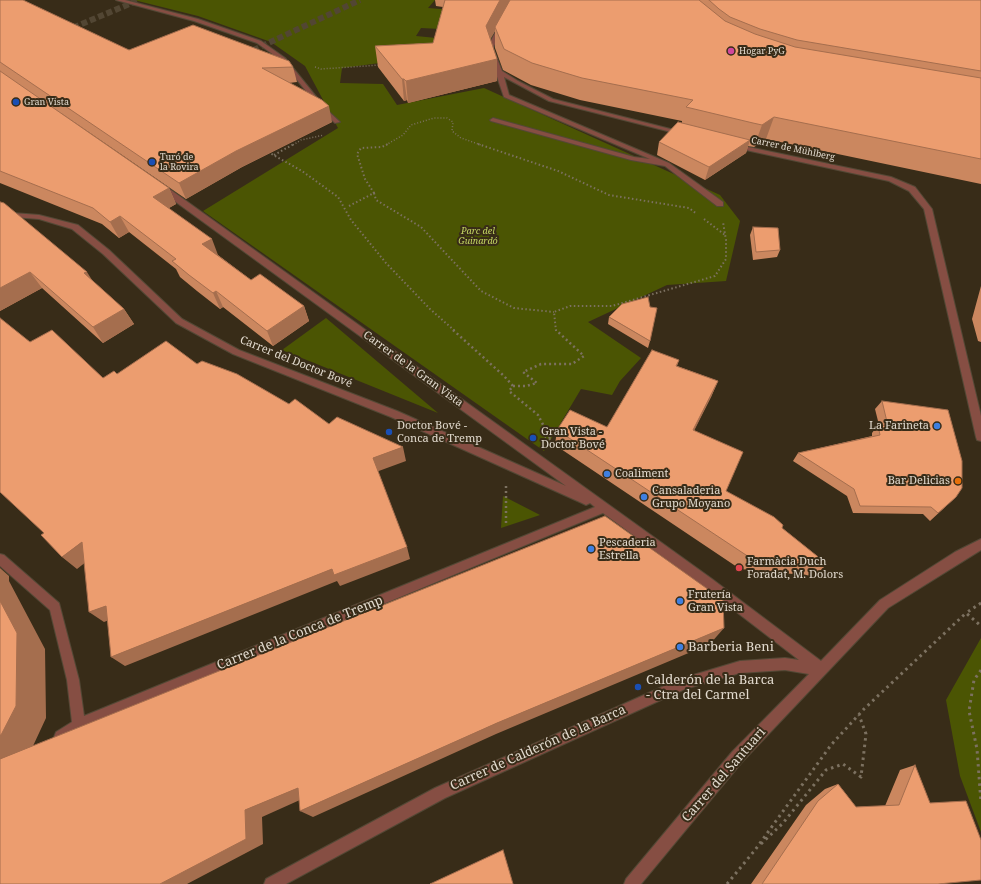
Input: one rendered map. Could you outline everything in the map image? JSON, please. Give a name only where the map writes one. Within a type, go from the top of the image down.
[{"type":"street","points":[[119,0],[196,20],[258,42],[283,59],[324,110],[337,122]]},
{"type":"street","points":[[503,22],[490,48],[506,96],[667,164],[720,204]]},
{"type":"street","points":[[499,72],[551,100],[690,135]]},
{"type":"street","points":[[493,120],[634,159],[667,164]]},
{"type":"street","name":"Carrer de Mühlberg","points":[[729,145],[891,179],[912,189],[928,209],[981,437]]},
{"type":"street","name":"Carrer de la Gran Vista","points":[[157,184],[708,583],[821,669]]},
{"type":"street","name":"Carrer del Doctor Bové","points":[[0,214],[39,217],[74,227],[106,252],[179,321],[236,352],[394,414],[604,508]]},
{"type":"street","name":"Carrer de la Conca de Tremp","points":[[53,742],[79,725],[116,708],[604,508]]},
{"type":"street","name":"Carrer del Santuari","points":[[631,884],[737,757],[884,604],[959,556],[981,544]]},
{"type":"street","points":[[0,559],[55,606],[73,680],[79,725]]},
{"type":"street","name":"Carrer de Calderón de la Barca","points":[[271,884],[440,793],[684,683],[740,667],[785,664],[821,669]]},
{"type":"path","points":[[283,59],[321,69],[381,65]]},
{"type":"path","points":[[720,204],[725,235],[726,259],[715,276],[612,306],[570,306],[554,312],[514,308],[481,291],[421,226],[376,200],[374,193],[365,179],[358,154],[361,148],[382,147],[403,135],[411,124],[434,118],[447,118],[453,122],[452,130],[461,138],[558,171],[609,195],[689,208],[725,235]]},
{"type":"path","points":[[273,155],[301,140],[319,137],[326,133]]},
{"type":"path","points":[[263,149],[302,172],[338,197],[351,220],[386,263],[430,309],[513,386],[526,386],[537,383],[523,372],[541,364],[572,364],[584,356],[556,331],[554,312]]},
{"type":"path","points":[[349,206],[374,193]]},
{"type":"path","points":[[513,386],[509,391],[538,415],[542,426]]},
{"type":"path","points":[[504,492],[507,531]]},
{"type":"path","points":[[727,884],[755,850],[831,745],[859,715],[966,613],[981,603]]},
{"type":"path","points":[[966,613],[981,626]]},
{"type":"path","points":[[981,670],[974,680],[969,711],[977,749],[981,803]]},
{"type":"path","points":[[755,850],[783,823],[826,770],[843,764],[861,777],[866,734],[859,715]]},
{"type":"green space","name":"Parc del Guinardó","points":[[134,0],[435,0],[428,8],[490,13],[482,31],[421,28],[416,36],[477,42],[471,51],[342,68],[340,83],[383,84],[397,105],[484,88],[720,195],[740,221],[726,281],[667,285],[588,322],[641,358],[620,381],[612,395],[581,389],[544,451],[203,211],[338,128],[305,66],[271,42],[198,16]]},
{"type":"green space","points":[[326,318],[438,413],[282,350]]},
{"type":"green space","points":[[503,496],[540,515],[501,528]]},
{"type":"green space","points":[[981,638],[981,832],[960,776],[946,700]]},
{"type":"building","points":[[0,0],[23,0],[129,50],[193,25],[289,61],[293,67],[262,68],[322,100],[329,106],[236,151],[179,183],[0,62]]},
{"type":"building","points":[[445,0],[500,0],[486,26],[497,59],[406,81],[402,79],[375,46],[433,43]]},
{"type":"building","points":[[510,0],[699,0],[725,21],[755,34],[795,47],[981,78],[981,159],[774,117],[762,125],[686,107],[693,100],[582,78],[532,63],[504,49],[495,27]]},
{"type":"building","points":[[709,0],[981,0],[981,71],[797,40],[760,29],[730,17]]},
{"type":"building","points":[[0,71],[169,188],[153,197],[212,239],[202,244],[251,280],[260,274],[304,306],[267,331],[216,291],[213,293],[189,275],[172,261],[176,259],[120,216],[110,222],[93,208],[0,171]]},
{"type":"building","points":[[678,122],[750,140],[709,167],[659,142]]},
{"type":"building","points":[[0,202],[4,203],[87,272],[84,273],[124,309],[93,327],[30,272],[0,288]]},
{"type":"building","points":[[753,227],[778,228],[780,250],[756,252]]},
{"type":"building","points":[[648,297],[650,307],[657,308],[650,341],[609,317],[622,304]]},
{"type":"building","points":[[0,318],[30,342],[52,330],[103,378],[114,371],[117,374],[166,341],[197,364],[202,361],[237,374],[289,404],[295,399],[329,424],[337,417],[403,447],[373,458],[407,547],[334,575],[332,569],[111,657],[106,606],[89,612],[82,542],[62,557],[41,535],[44,533],[0,492]]},
{"type":"building","points":[[652,350],[679,360],[676,366],[718,381],[693,430],[743,452],[726,491],[774,517],[783,525],[782,528],[827,564],[749,557],[557,430],[570,410],[607,427]]},
{"type":"building","points":[[882,401],[948,410],[962,461],[962,488],[956,497],[938,513],[931,507],[860,506],[854,489],[798,453],[880,435],[878,425],[888,426]]},
{"type":"building","points":[[605,516],[723,600],[724,628],[497,723],[300,811],[298,788],[245,810],[246,839],[160,884],[0,884],[0,759]]},
{"type":"building","points":[[0,601],[17,633],[16,706],[1,735],[0,735]]},
{"type":"building","points":[[915,765],[930,803],[966,801],[981,840],[981,880],[938,884],[762,884],[818,801],[838,784],[856,807],[899,805]]},
{"type":"building","points":[[503,850],[513,884],[430,884]]},
{"type":"tunnel","points":[[65,31],[139,0]]},
{"type":"tunnel","points":[[245,54],[360,0]]},
{"type":"place","name":"Hogar PyG","points":[[731,51]]},
{"type":"place","name":"Gran Vista","points":[[16,102]]},
{"type":"place","name":"Turó de la Rovira","points":[[152,162]]},
{"type":"place","name":"La Farineta","points":[[937,426]]},
{"type":"place","name":"Doctor Bové - Conca de Tremp","points":[[389,432]]},
{"type":"place","name":"Gran Vista - Doctor Bové","points":[[533,438]]},
{"type":"place","name":"Coaliment","points":[[607,474]]},
{"type":"place","name":"Bar Delicias","points":[[958,481]]},
{"type":"place","name":"Cansaladeria Grupo Moyano","points":[[644,497]]},
{"type":"place","name":"Pescaderia Estrella","points":[[591,549]]},
{"type":"place","name":"Farmàcia Duch Foradat, M. Dolors","points":[[739,568]]},
{"type":"place","name":"Frutería Gran Vista","points":[[680,601]]},
{"type":"place","name":"Barberia Beni","points":[[680,647]]},
{"type":"place","name":"Calderón de la Barca - Ctra del Carmel","points":[[638,687]]}]
